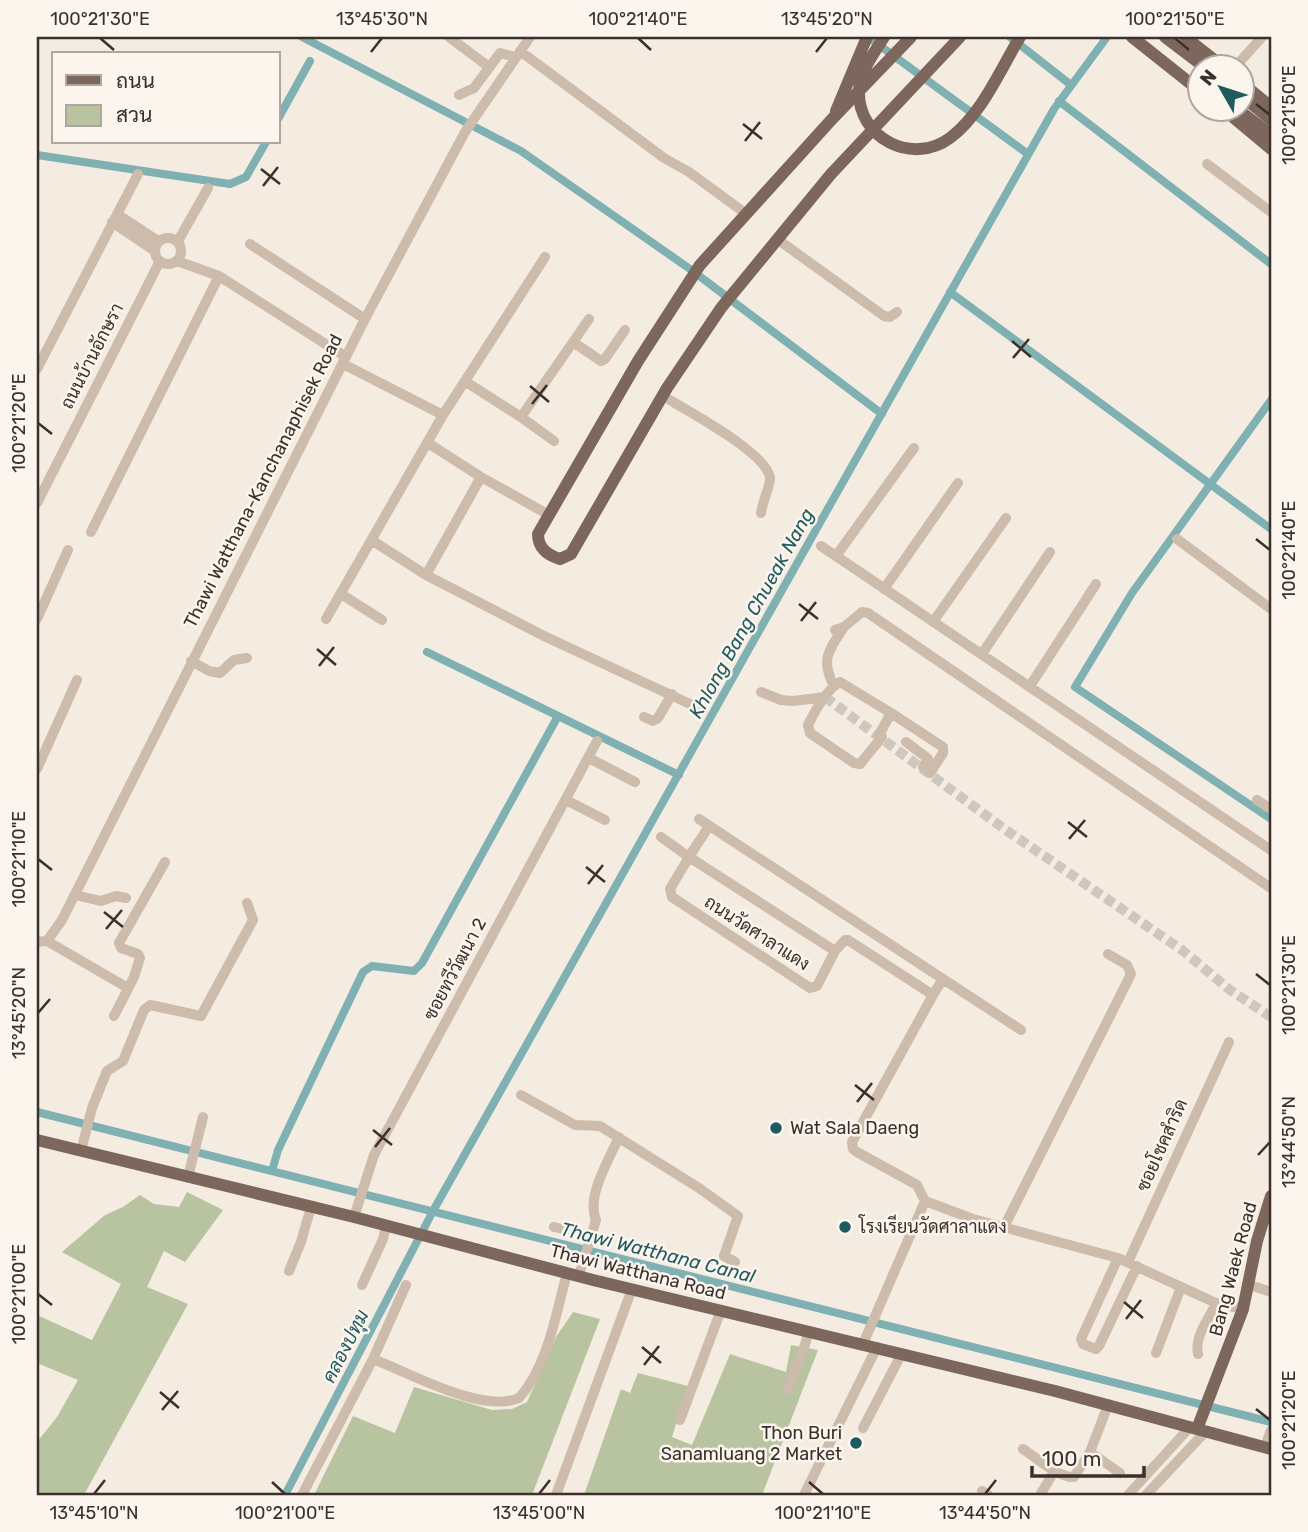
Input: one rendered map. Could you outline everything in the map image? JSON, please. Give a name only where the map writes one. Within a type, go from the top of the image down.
[{"type":"main road","points":[[833,118],[867,37]]},
{"type":"main road","points":[[884,37],[865,69],[859,87],[862,115],[867,126],[879,137],[909,148],[939,144],[961,127],[976,110],[1020,37]]},
{"type":"main road","points":[[908,40],[745,213],[688,281],[638,361],[538,534],[540,546],[547,553],[560,559],[571,554],[663,396],[721,308],[831,174],[960,37]]},
{"type":"main road","points":[[1132,37],[1186,81]]},
{"type":"main road","points":[[1143,37],[1186,70]]},
{"type":"main road","points":[[1165,37],[1186,53]]},
{"type":"main road","points":[[1185,37],[1204,52]]},
{"type":"main road","points":[[1256,95],[1271,107]]},
{"type":"main road","points":[[1256,108],[1271,120]]},
{"type":"main road","points":[[1239,122],[1271,149]]},
{"type":"main road","points":[[1255,122],[1271,135]]},
{"type":"main road","name":"Thawi Watthana Road","points":[[37,1140],[189,1172],[312,1207],[356,1210],[386,1226],[577,1271],[632,1289],[1108,1405],[1269,1441]]},
{"type":"main road","name":"Bang Waek Road","points":[[1199,1426],[1243,1309],[1256,1241],[1271,1196]]},
{"type":"street","points":[[449,37],[489,66]]},
{"type":"street","name":"Thawi Watthana-Kanchanaphisek Road","points":[[42,942],[62,920],[75,895],[365,318],[479,109],[530,37]]},
{"type":"street","points":[[1249,52],[1262,37]]},
{"type":"street","points":[[460,95],[474,88],[500,53],[518,54],[745,213]]},
{"type":"street","points":[[1207,164],[1271,212]]},
{"type":"street","points":[[37,369],[138,174]]},
{"type":"street","points":[[178,241],[208,188]]},
{"type":"street","points":[[114,218],[158,251],[168,264],[177,261],[219,276],[344,360],[443,415]]},
{"type":"street","points":[[158,251],[166,237],[178,241]]},
{"type":"street","points":[[778,239],[884,316],[890,317],[897,313]]},
{"type":"street","points":[[177,261],[181,249],[178,241]]},
{"type":"street","points":[[250,244],[365,318]]},
{"type":"street","name":"ถนนบ้านอักษรา","points":[[37,503],[158,251]]},
{"type":"street","points":[[326,619],[443,415],[545,257]]},
{"type":"street","points":[[91,533],[219,276]]},
{"type":"street","points":[[521,417],[589,319]]},
{"type":"street","points":[[573,341],[600,361],[605,359],[625,330]]},
{"type":"street","points":[[466,382],[554,441]]},
{"type":"street","points":[[663,396],[746,447],[767,471],[770,480],[761,513]]},
{"type":"street","points":[[428,443],[481,477],[549,515]]},
{"type":"street","points":[[836,556],[914,448]]},
{"type":"street","points":[[426,575],[481,477]]},
{"type":"street","points":[[884,589],[958,483]]},
{"type":"street","points":[[933,621],[1006,518]]},
{"type":"street","points":[[1177,539],[1271,609]]},
{"type":"street","points":[[373,541],[426,575],[544,636],[704,710]]},
{"type":"street","points":[[821,546],[1271,850]]},
{"type":"street","points":[[37,619],[68,550]]},
{"type":"street","points":[[982,654],[1050,552]]},
{"type":"street","points":[[1030,686],[1096,584]]},
{"type":"street","points":[[341,594],[383,620]]},
{"type":"street","points":[[834,686],[827,672],[828,653],[840,629],[862,612],[868,613],[1271,888]]},
{"type":"street","points":[[191,661],[209,671],[220,673],[234,660],[247,658]]},
{"type":"street","points":[[37,769],[77,680]]},
{"type":"street","points":[[891,713],[881,736],[860,764],[854,763],[808,730],[808,725],[825,697],[834,686],[843,683],[891,713],[943,747],[943,753],[927,770],[928,759],[906,742]]},
{"type":"street","points":[[761,692],[781,700],[825,697]]},
{"type":"street","points":[[644,717],[653,721],[658,718],[672,694]]},
{"type":"street","name":"ซอยทวีวัฒนา 2","points":[[356,1210],[374,1155],[597,741]]},
{"type":"street","points":[[589,758],[635,782]]},
{"type":"street","points":[[566,800],[605,820]]},
{"type":"street","points":[[1257,800],[1271,809]]},
{"type":"street","points":[[689,857],[704,823],[1021,1030]]},
{"type":"street","points":[[661,837],[835,951]]},
{"type":"street","name":"ถนนวัดศาลาแดง","points":[[689,857],[670,889],[672,897],[810,988],[817,986],[835,951],[848,940],[933,995]]},
{"type":"street","points":[[114,1016],[134,977],[140,956],[121,948],[119,943],[165,862]]},
{"type":"street","points":[[75,895],[101,901],[116,896],[125,898]]},
{"type":"street","points":[[81,1151],[92,1108],[107,1071],[123,1061],[147,1006],[201,1016],[253,920],[247,903]]},
{"type":"street","points":[[868,953],[879,938]]},
{"type":"street","points":[[42,942],[128,988]]},
{"type":"street","points":[[1004,1227],[1127,983],[1131,970],[1108,954]]},
{"type":"street","points":[[943,979],[852,1142],[853,1149],[917,1185],[925,1201],[973,1219],[1128,1262],[1216,1303],[1243,1309]]},
{"type":"street","name":"ซอยโชคสำริด","points":[[1128,1262],[1229,1042]]},
{"type":"street","points":[[521,1095],[575,1125],[600,1126],[699,1188],[738,1216],[724,1256],[735,1262]]},
{"type":"street","points":[[189,1172],[203,1117]]},
{"type":"street","points":[[373,1359],[477,1400],[500,1403],[519,1398],[547,1345],[591,1236],[596,1220],[592,1211],[594,1200],[619,1137]]},
{"type":"street","points":[[863,1344],[925,1201]]},
{"type":"street","points":[[289,1271],[302,1242],[312,1207]]},
{"type":"street","points":[[362,1285],[383,1239],[386,1226]]},
{"type":"street","points":[[554,1227],[591,1236]]},
{"type":"street","points":[[1128,1262],[1099,1346],[1096,1349],[1083,1344],[1081,1339],[1128,1262]]},
{"type":"street","points":[[302,1495],[373,1359],[406,1284]]},
{"type":"street","points":[[1247,1284],[1271,1292]]},
{"type":"street","points":[[1156,1353],[1181,1287]]},
{"type":"street","points":[[556,1495],[632,1289]]},
{"type":"street","points":[[1198,1354],[1196,1346],[1199,1335],[1216,1303]]},
{"type":"street","points":[[680,1420],[721,1310]]},
{"type":"street","points":[[787,1390],[809,1331]]},
{"type":"street","points":[[804,1495],[877,1347]]},
{"type":"street","points":[[863,1428],[902,1353]]},
{"type":"street","points":[[1023,1449],[1055,1470],[1074,1477],[1090,1452],[1108,1405]]},
{"type":"street","points":[[1128,1495],[1178,1441],[1199,1426]]},
{"type":"street","points":[[1146,1495],[1189,1450],[1199,1426]]},
{"type":"street","points":[[1178,1441],[1189,1450]]},
{"type":"street","points":[[1090,1452],[1120,1473]]},
{"type":"street","points":[[1040,1495],[1055,1470]]},
{"type":"green space","points":[[187,1192],[223,1210],[185,1262],[164,1251],[147,1287],[188,1304],[84,1495],[37,1495],[37,1442],[57,1417],[78,1380],[37,1363],[37,1315],[92,1340],[121,1284],[62,1252],[105,1215],[140,1195],[154,1204],[179,1207]]},
{"type":"green space","points":[[573,1312],[600,1319],[532,1495],[314,1495],[353,1416],[395,1433],[414,1387],[492,1410],[512,1409],[527,1402],[556,1337]]},
{"type":"green space","points":[[791,1345],[818,1350],[762,1495],[584,1495],[621,1389],[630,1393],[638,1373],[688,1386],[672,1437],[692,1445],[730,1354],[786,1372]]},
{"type":"waterway","points":[[302,37],[521,151],[690,269],[882,414]]},
{"type":"waterway","points":[[868,37],[1028,154]]},
{"type":"waterway","points":[[1010,37],[1071,85]]},
{"type":"waterway","name":"Khlong Bang Chueak Nang","points":[[285,1495],[433,1211],[822,519],[1054,109],[1107,37]]},
{"type":"waterway","points":[[280,115],[310,61]]},
{"type":"waterway","points":[[1059,101],[1271,264]]},
{"type":"waterway","points":[[37,155],[230,184],[246,177],[265,144]]},
{"type":"waterway","points":[[950,292],[1271,529]]},
{"type":"waterway","points":[[1271,400],[1132,593],[1075,687],[1271,819]]},
{"type":"waterway","points":[[427,652],[679,775]]},
{"type":"waterway","points":[[272,1171],[278,1150],[363,972],[372,966],[414,971],[422,963],[558,716]]},
{"type":"waterway","name":"Thawi Watthana Canal","points":[[37,1112],[1271,1422]]},
{"type":"tunnel","points":[[825,697],[1003,828],[1182,950],[1230,990],[1271,1017]]},
{"type":"place","name":"Wat Sala Daeng","points":[[776,1128]]},
{"type":"place","name":"โรงเรียนวัดศาลาแดง","points":[[845,1227]]},
{"type":"place","name":"Thon Buri Sanamluang 2 Market","points":[[856,1443]]},
{"type":"water label","name":"คลองปทุม","points":[[345,1346]]}]
